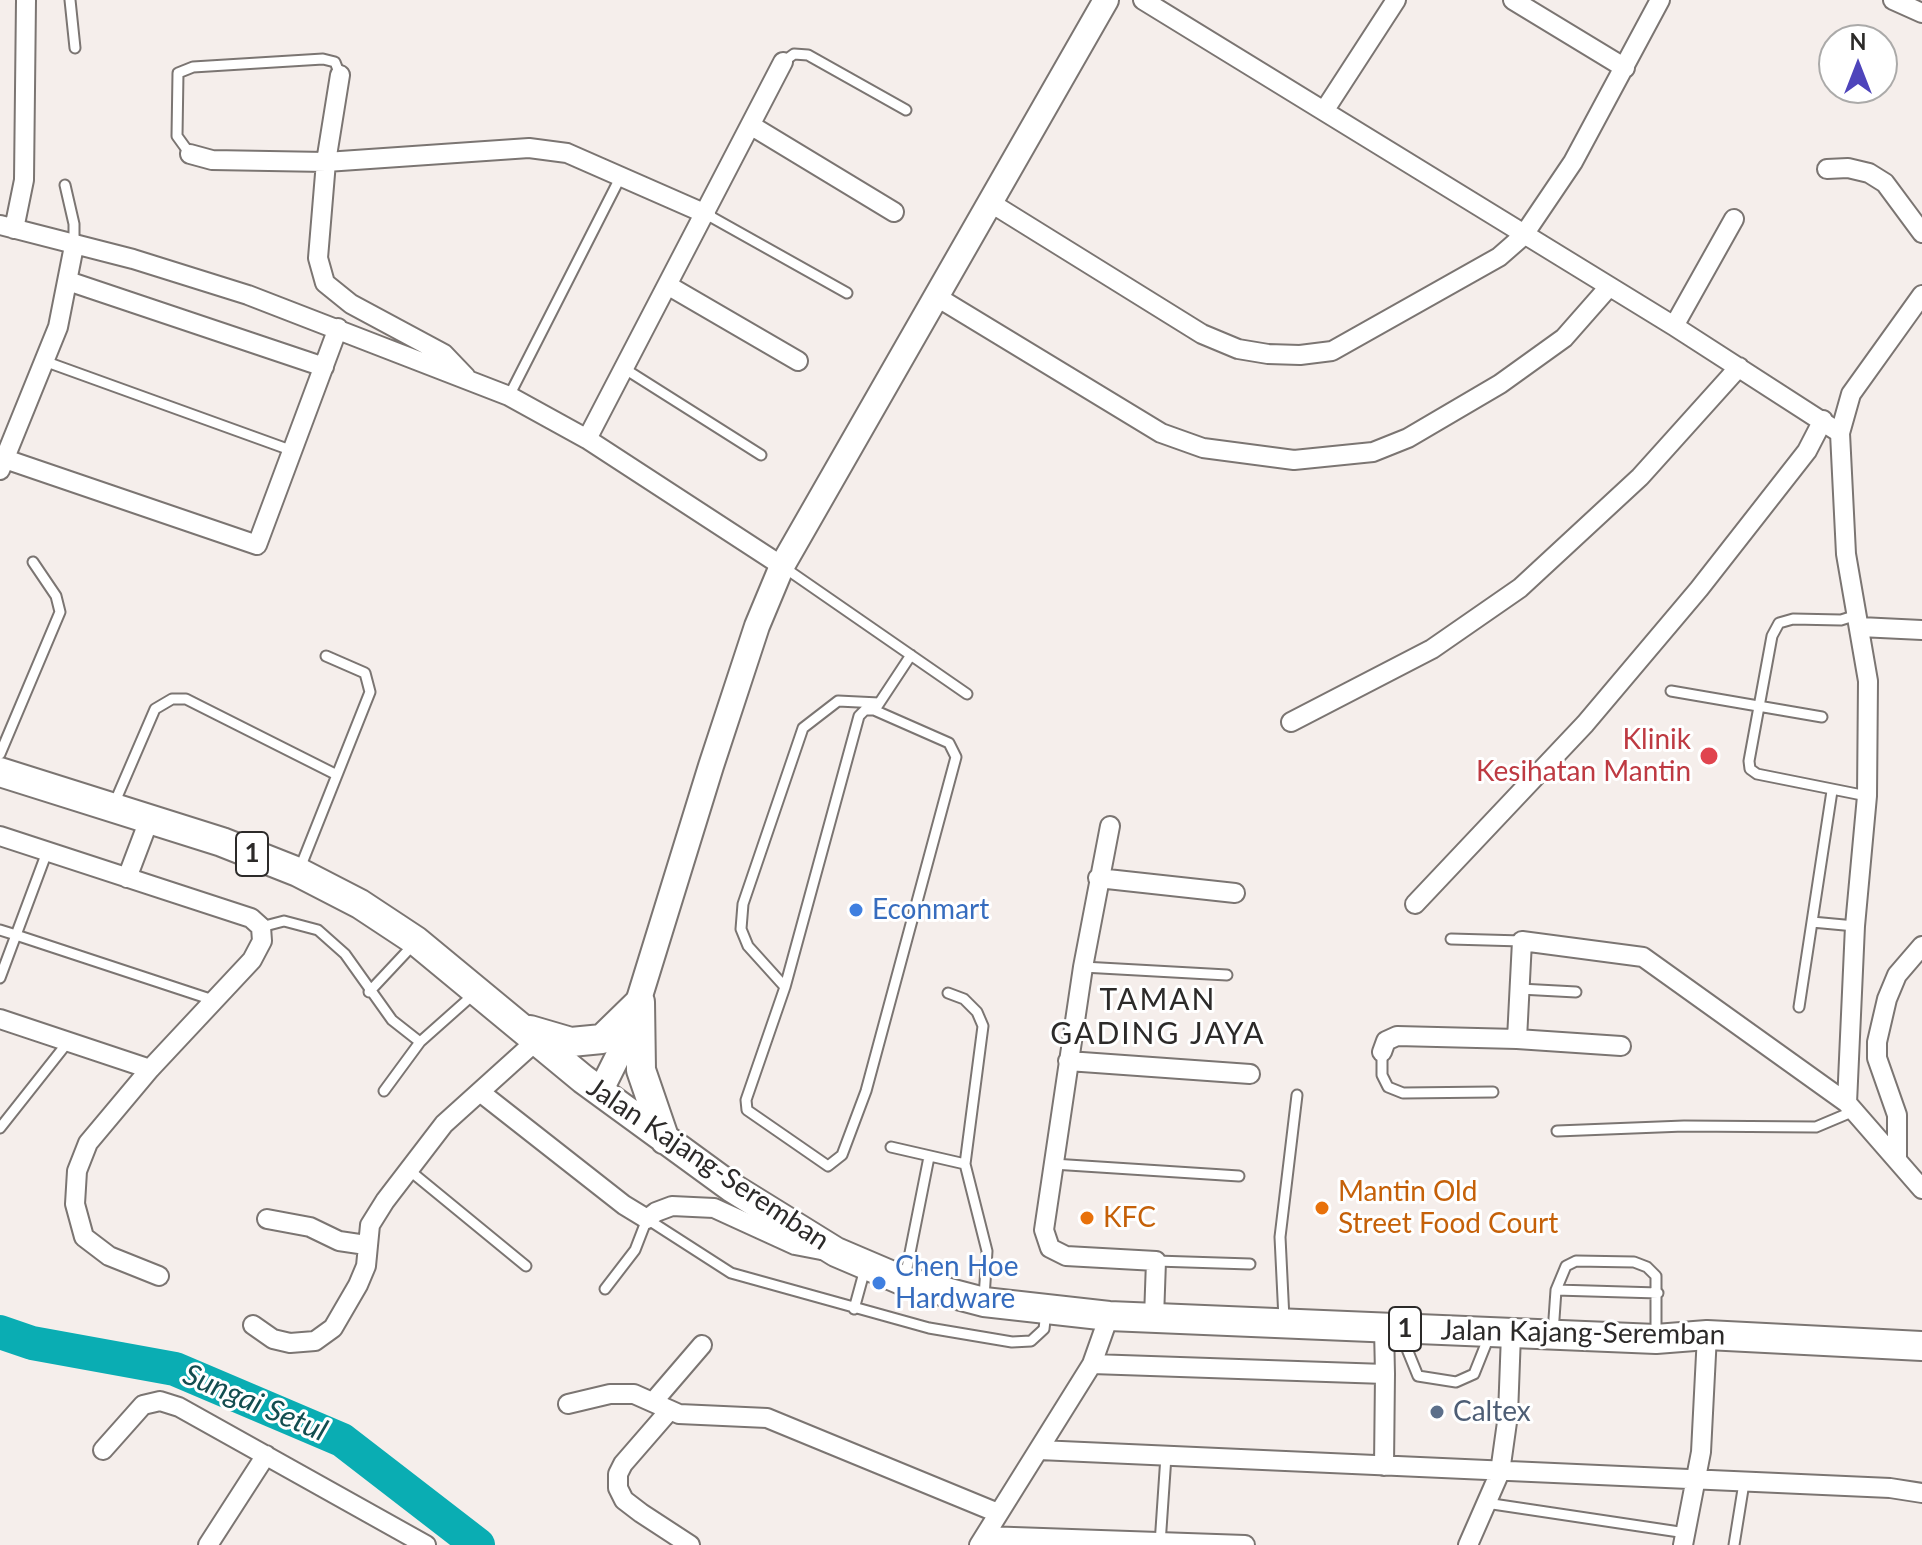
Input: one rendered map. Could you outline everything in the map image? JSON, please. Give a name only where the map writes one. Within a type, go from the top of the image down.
[{"type":"main road","points":[[600,1092],[627,1038],[640,1002],[711,766],[757,626],[782,566],[1106,0]]},
{"type":"main road","name":"Jalan Kajang-Seremban","points":[[0,772],[113,807],[298,872],[360,904],[416,941],[600,1092],[731,1187],[836,1252],[904,1281],[984,1302],[1109,1316],[1656,1339],[1706,1344],[1922,1346]]},
{"type":"main road","points":[[529,1035],[586,1043],[611,1033],[640,1002]]},
{"type":"main road","points":[[640,1002],[641,1070],[665,1140]]},
{"type":"main road","points":[[1706,1344],[1922,1364]]},
{"type":"street","points":[[26,0],[24,180],[7,227],[148,263],[338,328],[509,396],[587,439],[782,566]]},
{"type":"street","points":[[1143,0],[1674,326],[1840,433]]},
{"type":"street","points":[[1324,111],[1396,0]]},
{"type":"street","points":[[1513,0],[1625,68]]},
{"type":"street","points":[[991,203],[1202,334],[1238,349],[1268,354],[1300,355],[1332,351],[1499,257],[1523,236],[1573,162],[1660,0]]},
{"type":"street","points":[[1893,0],[1922,13]]},
{"type":"street","points":[[587,439],[783,62]]},
{"type":"street","points":[[340,75],[326,162],[318,258],[325,283],[351,304],[444,354],[468,379]]},
{"type":"street","points":[[752,126],[894,212]]},
{"type":"street","points":[[190,154],[212,160],[326,162],[529,148],[567,153],[706,214]]},
{"type":"street","points":[[1827,169],[1848,168],[1869,173],[1885,183],[1922,233]]},
{"type":"street","points":[[1674,326],[1734,219]]},
{"type":"street","points":[[74,246],[58,327],[2,465],[257,545],[338,328]]},
{"type":"street","points":[[68,281],[324,367]]},
{"type":"street","points":[[669,286],[798,361]]},
{"type":"street","points":[[937,297],[1161,433],[1203,448],[1294,460],[1373,452],[1408,438],[1500,384],[1564,338],[1608,288]]},
{"type":"street","points":[[1851,1107],[1855,926],[1867,796],[1868,681],[1846,554],[1840,433],[1851,394],[1922,295]]},
{"type":"street","points":[[1291,722],[1432,649],[1520,588],[1640,477],[1739,367]]},
{"type":"street","points":[[1415,904],[1585,724],[1689,601],[1807,451],[1823,420]]},
{"type":"street","points":[[1859,621],[1922,630]]},
{"type":"street","points":[[127,878],[149,820]]},
{"type":"street","points":[[1110,826],[1083,967],[1044,1230],[1050,1248],[1066,1256],[1156,1261],[1154,1318]]},
{"type":"street","points":[[0,836],[251,918],[261,927],[262,941],[252,960],[150,1069],[88,1143],[77,1171],[75,1204],[84,1237],[109,1256],[159,1276]]},
{"type":"street","points":[[1098,878],[1235,893]]},
{"type":"street","points":[[1517,1039],[1522,941],[1643,957],[1851,1107],[1922,1189]]},
{"type":"street","points":[[1897,1160],[1897,1115],[1880,1067],[1877,1042],[1887,999],[1897,975],[1922,946]]},
{"type":"street","points":[[0,1019],[150,1069]]},
{"type":"street","points":[[253,1325],[273,1339],[290,1343],[315,1341],[333,1328],[366,1266],[370,1225],[444,1124],[480,1092],[529,1035]]},
{"type":"street","points":[[1382,1052],[1386,1041],[1397,1036],[1621,1046]]},
{"type":"street","points":[[1068,1061],[1250,1074]]},
{"type":"street","points":[[480,1092],[624,1205],[647,1219],[672,1206],[714,1208],[795,1245],[836,1252]]},
{"type":"street","points":[[267,1219],[310,1227],[339,1241],[366,1245]]},
{"type":"street","points":[[1109,1316],[1092,1364],[982,1541],[1245,1545]]},
{"type":"street","points":[[1384,1466],[1385,1374],[1391,1329]]},
{"type":"street","points":[[1468,1545],[1500,1472],[1508,1415],[1501,1333]]},
{"type":"street","points":[[1685,1539],[1697,1481],[1706,1344]]},
{"type":"street","points":[[690,1545],[624,1500],[618,1488],[618,1474],[702,1345]]},
{"type":"street","points":[[1092,1364],[1385,1374]]},
{"type":"street","points":[[568,1404],[610,1394],[634,1394],[661,1407],[767,1418],[998,1513]]},
{"type":"street","points":[[103,1450],[143,1405],[160,1401],[179,1407],[426,1545]]},
{"type":"street","points":[[1039,1450],[1890,1488],[1922,1493]]},
{"type":"street","points":[[208,1545],[266,1455]]},
{"type":"lane","points":[[70,0],[75,48]]},
{"type":"lane","points":[[783,62],[794,54],[808,55],[906,110]]},
{"type":"lane","points":[[190,154],[177,136],[178,73],[193,67],[323,59],[335,62],[340,75]]},
{"type":"lane","points":[[509,396],[621,176]]},
{"type":"lane","points":[[65,185],[74,224],[74,246]]},
{"type":"lane","points":[[706,214],[847,293]]},
{"type":"lane","points":[[44,361],[294,451]]},
{"type":"lane","points":[[625,369],[761,455]]},
{"type":"lane","points":[[0,754],[60,612],[56,596],[33,562]]},
{"type":"lane","points":[[782,566],[967,694]]},
{"type":"lane","points":[[1859,621],[1793,619],[1779,623],[1772,636],[1749,761],[1757,774],[1867,796]]},
{"type":"lane","points":[[785,987],[748,946],[741,929],[743,904],[803,728],[838,701],[876,706],[949,743],[956,757],[866,1091],[842,1155],[828,1166],[747,1110],[745,1105],[785,987],[859,716],[876,706],[911,655]]},
{"type":"lane","points":[[298,872],[370,692],[365,673],[326,656]]},
{"type":"lane","points":[[1671,691],[1822,717]]},
{"type":"lane","points":[[113,807],[155,709],[172,699],[186,699],[337,775]]},
{"type":"lane","points":[[1799,1007],[1832,791]]},
{"type":"lane","points":[[0,978],[47,852]]},
{"type":"lane","points":[[261,927],[284,921],[318,930],[345,954],[369,992],[392,1020],[420,1042]]},
{"type":"lane","points":[[1812,922],[1855,926]]},
{"type":"lane","points":[[0,930],[216,1001]]},
{"type":"lane","points":[[1451,939],[1522,941]]},
{"type":"lane","points":[[369,992],[416,941]]},
{"type":"lane","points":[[1083,967],[1227,975]]},
{"type":"lane","points":[[1520,989],[1576,992]]},
{"type":"lane","points":[[384,1091],[420,1042],[476,993]]},
{"type":"lane","points":[[948,993],[964,999],[977,1012],[983,1026],[965,1164],[987,1251],[984,1302]]},
{"type":"lane","points":[[0,1128],[68,1042]]},
{"type":"lane","points":[[1382,1052],[1382,1075],[1388,1087],[1403,1093],[1493,1092]]},
{"type":"lane","points":[[1285,1324],[1280,1237],[1297,1095]]},
{"type":"lane","points":[[1557,1131],[1684,1126],[1816,1127],[1851,1107]]},
{"type":"lane","points":[[891,1147],[965,1164]]},
{"type":"lane","points":[[904,1281],[929,1157]]},
{"type":"lane","points":[[1053,1164],[1239,1176]]},
{"type":"lane","points":[[409,1170],[526,1266]]},
{"type":"lane","points":[[605,1289],[635,1250],[647,1219],[731,1273],[929,1328],[1012,1342],[1031,1341],[1044,1329],[1046,1310]]},
{"type":"lane","points":[[1156,1261],[1250,1264]]},
{"type":"lane","points":[[1553,1335],[1556,1290],[1560,1273],[1566,1266],[1576,1261],[1634,1262],[1647,1267],[1656,1276],[1656,1339]]},
{"type":"lane","points":[[854,1309],[866,1266]]},
{"type":"lane","points":[[1556,1290],[1658,1293]]},
{"type":"lane","points":[[1391,1329],[1418,1376],[1456,1382],[1474,1374],[1501,1333]]},
{"type":"lane","points":[[1160,1544],[1166,1456]]},
{"type":"lane","points":[[1734,1545],[1744,1483]]},
{"type":"lane","points":[[1486,1503],[1685,1539]]},
{"type":"waterway","name":"Sungai Setul","points":[[0,1332],[32,1343],[175,1369],[342,1440],[478,1545]]},
{"type":"place","name":"Klinik Kesihatan Mantin","points":[[1709,756]]},
{"type":"place","name":"Econmart","points":[[856,910]]},
{"type":"place","name":"Mantin Old Street Food Court","points":[[1322,1208]]},
{"type":"place","name":"KFC","points":[[1087,1218]]},
{"type":"place","name":"Chen Hoe Hardware","points":[[879,1283]]},
{"type":"place","name":"Caltex","points":[[1437,1412]]},
{"type":"district","name":"TAMAN GADING JAYA","points":[[1158,1017]]}]
